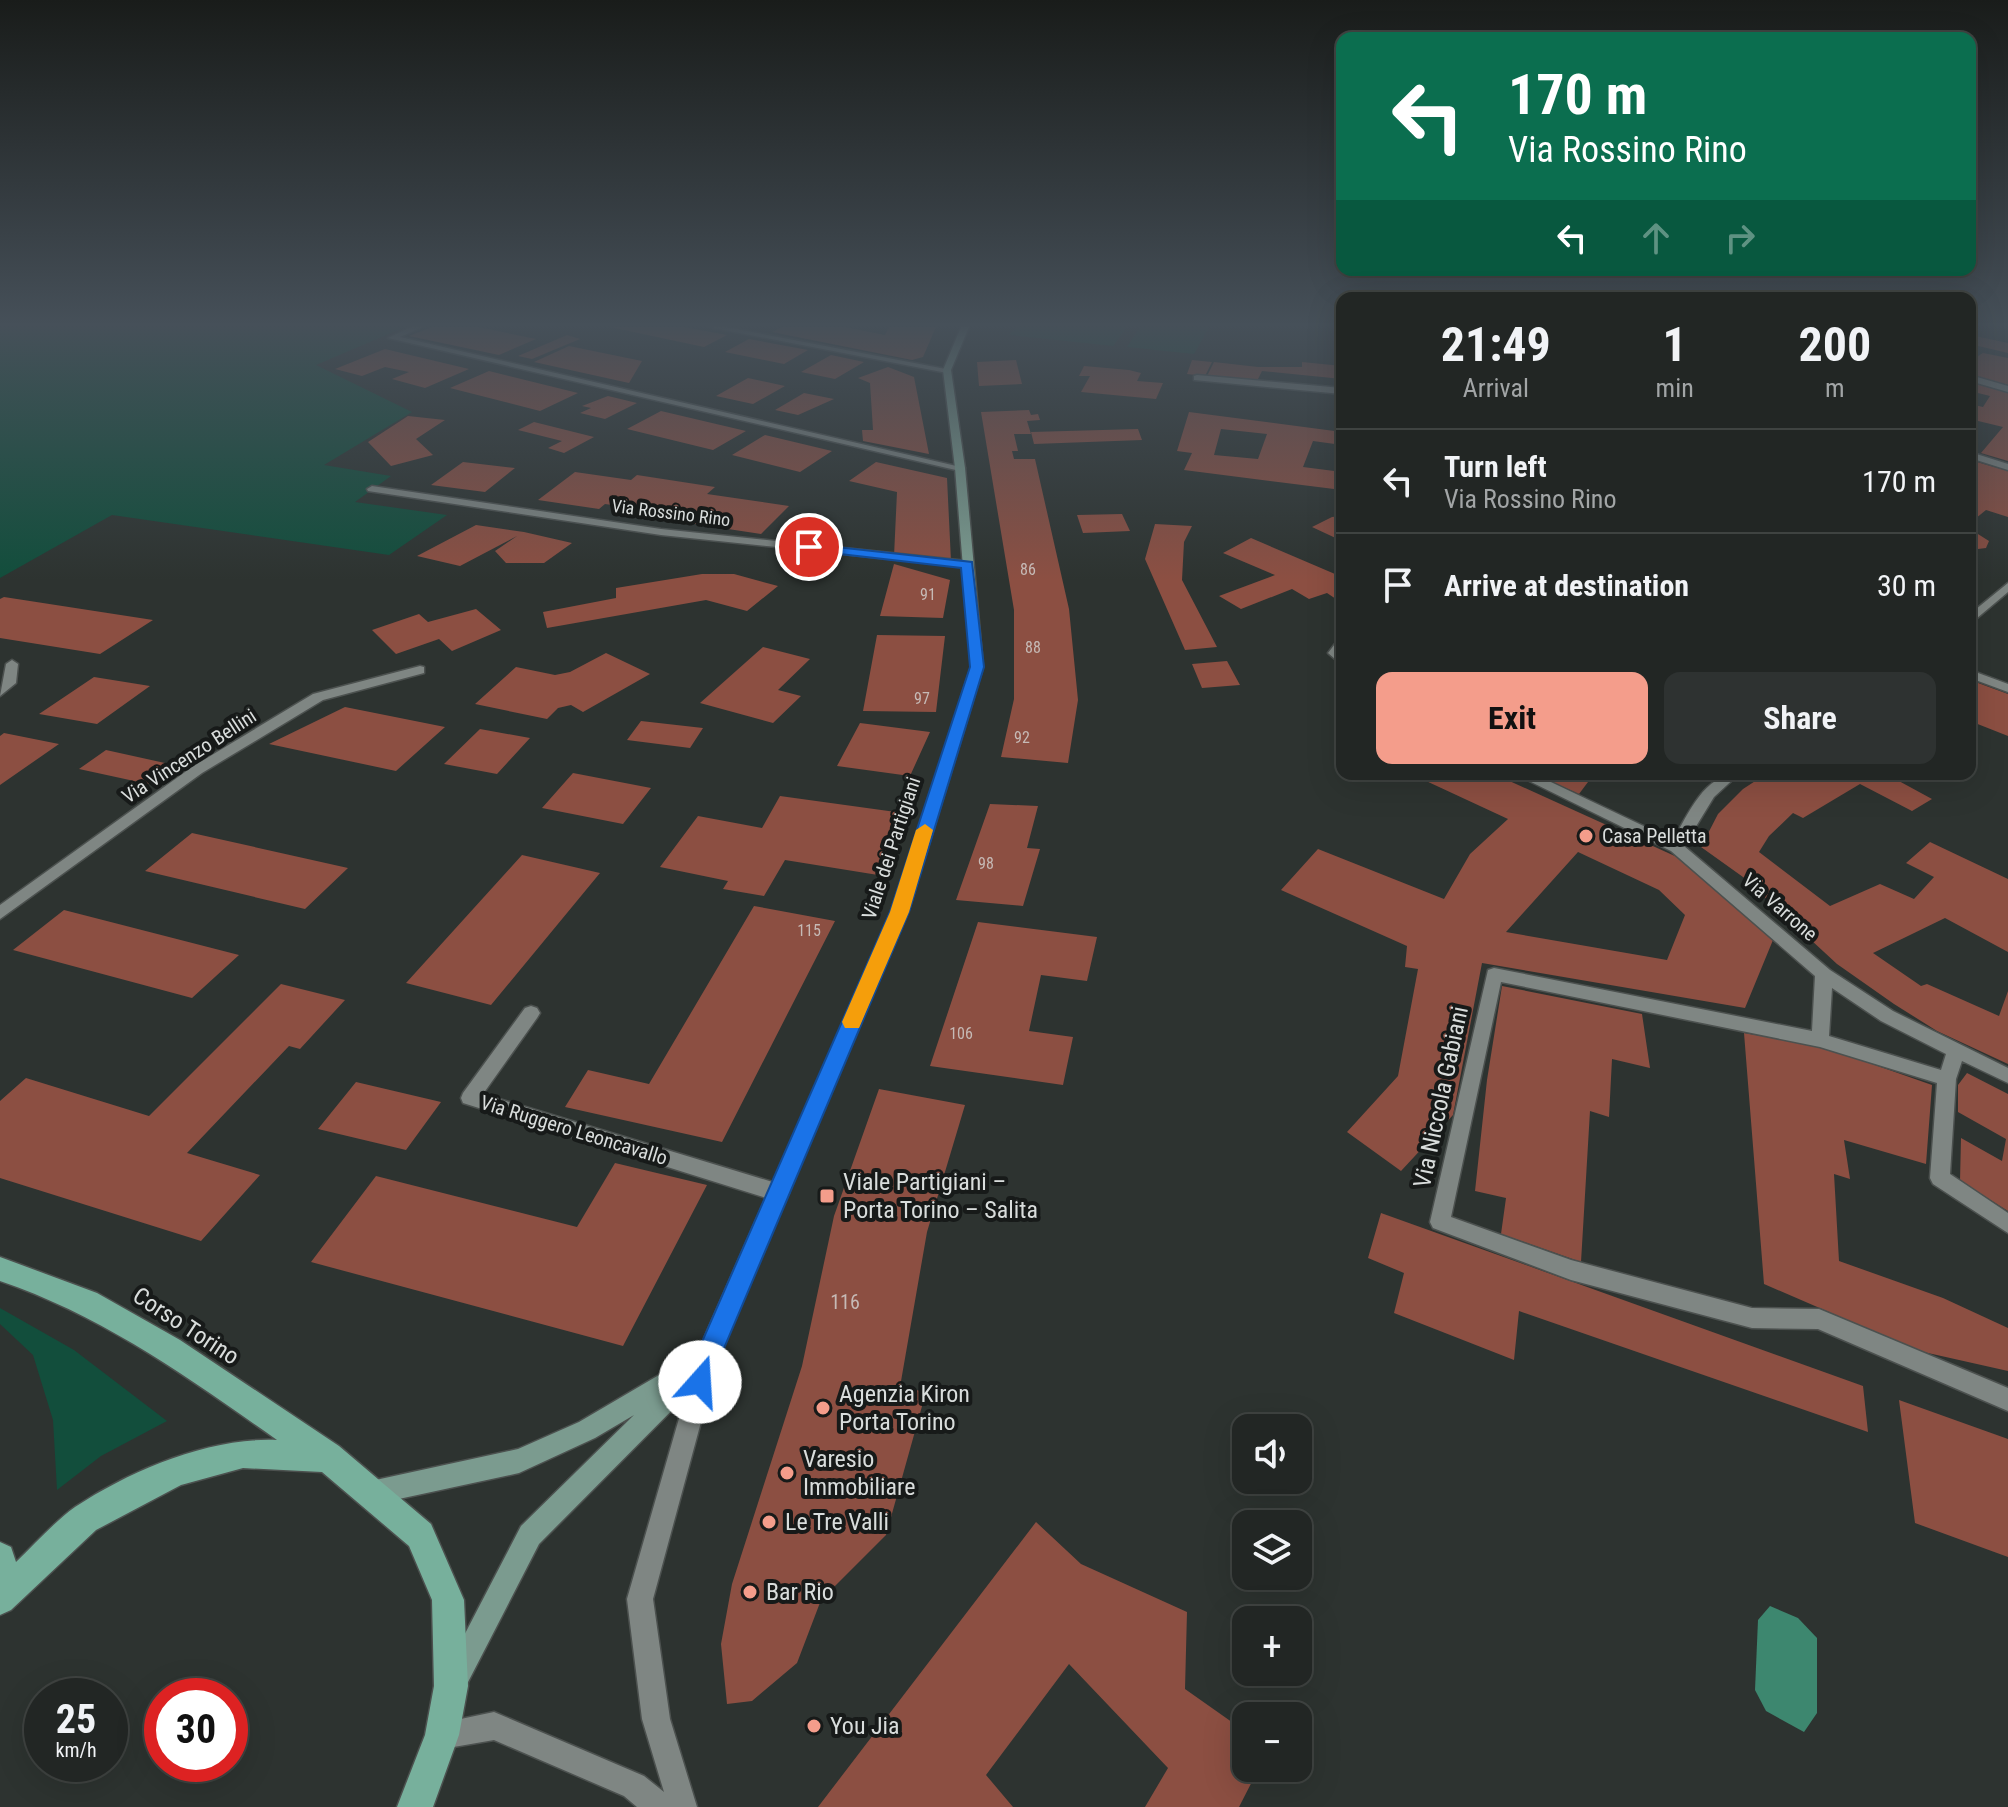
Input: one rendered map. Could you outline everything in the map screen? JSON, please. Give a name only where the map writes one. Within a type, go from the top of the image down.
[{"type":"main road","name":"Corso Torino","points":[[0,1269],[45,1281],[127,1324],[328,1457],[420,1535],[448,1600],[451,1686],[442,1735],[415,1807]]},
{"type":"main road","points":[[2,1595],[85,1519],[176,1471],[243,1453],[328,1457]]},
{"type":"main road","points":[[0,1558],[2,1595]]},
{"type":"street","points":[[712,411],[960,468]]},
{"type":"street","name":"Viale dei Partigiani","points":[[451,1686],[530,1535],[706,1360],[900,912],[977,667],[952,411]]},
{"type":"street","points":[[1976,457],[2008,467]]},
{"type":"street","name":"Via Rossino Rino","points":[[372,489],[661,532],[967,564]]},
{"type":"street","points":[[1976,615],[2008,586]]},
{"type":"street","points":[[0,692],[10,683],[12,664]]},
{"type":"street","name":"Via Vincenzo Bellini","points":[[0,913],[197,770],[318,697],[420,670]]},
{"type":"street","points":[[1976,676],[2008,688]]},
{"type":"street","name":"Via Varrone","points":[[1535,780],[1676,847],[1824,974],[1887,1016],[2008,1076]]},
{"type":"street","points":[[1676,847],[1708,794],[1725,780]]},
{"type":"street","name":"Via Niccola Gabiani","points":[[1820,1040],[1494,974],[1440,1222],[1571,1270],[1752,1318],[1819,1319],[2008,1400]]},
{"type":"street","points":[[1824,974],[1820,1040],[1947,1079]]},
{"type":"street","name":"Via Ruggero Leoncavallo","points":[[531,1013],[470,1098],[779,1193]]},
{"type":"street","points":[[1956,1052],[1947,1079],[1940,1178],[2008,1224]]},
{"type":"street","points":[[371,1493],[519,1461],[587,1430],[706,1360]]},
{"type":"street","points":[[683,1807],[656,1719],[640,1599],[706,1360]]},
{"type":"street","points":[[442,1735],[494,1726],[634,1786],[660,1807]]},
{"type":"shaded area","points":[[0,411],[411,411],[324,465],[391,476],[355,502],[447,515],[389,555],[112,515],[0,578]]},
{"type":"shaded area","points":[[0,1308],[74,1350],[167,1421],[101,1456],[57,1490],[53,1420],[33,1355],[0,1324]]},
{"type":"shaded area","points":[[1770,1606],[1798,1618],[1817,1638],[1817,1713],[1804,1732],[1766,1711],[1755,1690],[1758,1620]]},
{"type":"building","points":[[584,411],[620,411],[605,419],[580,413]]},
{"type":"building","points":[[662,411],[746,431],[713,450],[627,429]]},
{"type":"building","points":[[781,411],[806,411],[798,415]]},
{"type":"building","points":[[872,411],[921,411],[929,454],[863,441],[862,430],[873,430]]},
{"type":"building","points":[[1030,411],[1031,415],[1038,414],[1040,420],[1027,421],[1031,434],[1014,434],[1018,451],[1012,451],[1014,459],[1035,459],[1069,609],[1078,700],[1068,763],[1001,757],[1014,699],[1014,610],[981,412]]},
{"type":"building","points":[[1976,411],[2008,411],[2008,461],[1981,453],[2003,427],[1976,420]]},
{"type":"building","points":[[1189,412],[1336,431],[1336,444],[1313,441],[1303,467],[1336,471],[1336,489],[1184,470],[1192,453],[1177,451]],"holes":[[[1221,429],[1267,434],[1258,459],[1214,455]]]},
{"type":"building","points":[[408,416],[445,420],[416,439],[433,455],[391,466],[368,442]]},
{"type":"building","points":[[534,422],[594,437],[564,453],[548,448],[562,441],[518,430]]},
{"type":"building","points":[[1138,429],[1142,440],[1034,444],[1031,432]]},
{"type":"building","points":[[765,435],[832,451],[800,472],[732,455]]},
{"type":"building","points":[[463,462],[515,468],[485,492],[431,485]]},
{"type":"building","points":[[876,462],[947,478],[951,561],[894,556],[897,492],[849,481]]},
{"type":"building","points":[[1976,462],[2008,471],[2008,517],[1986,510],[1976,518]]},
{"type":"building","points":[[575,472],[631,480],[637,475],[715,487],[707,494],[789,506],[761,534],[669,520],[675,514],[605,504],[599,509],[538,500]]},
{"type":"building","points":[[1122,514],[1130,531],[1083,533],[1077,515]]},
{"type":"building","points":[[1336,517],[1336,538],[1312,527]]},
{"type":"building","points":[[1155,524],[1192,526],[1184,542],[1182,580],[1217,647],[1185,650],[1145,559]]},
{"type":"building","points":[[476,525],[572,543],[544,563],[506,563],[495,551],[517,536],[460,566],[417,556]]},
{"type":"building","points":[[1976,533],[1989,541],[1986,548],[1976,549]]},
{"type":"building","points":[[1251,538],[1336,574],[1336,599],[1327,593],[1309,599],[1292,589],[1241,609],[1219,596],[1275,575],[1223,553]]},
{"type":"building","points":[[894,564],[950,580],[943,618],[880,616]]},
{"type":"building","points":[[702,574],[734,574],[778,586],[747,611],[706,600],[547,628],[543,612],[616,598],[616,588]]},
{"type":"building","points":[[4,597],[153,620],[100,654],[0,638],[0,599]]},
{"type":"building","points":[[476,609],[501,630],[452,651],[439,639],[396,654],[372,630],[419,614],[428,622]]},
{"type":"building","points":[[877,635],[945,636],[936,712],[863,711]]},
{"type":"building","points":[[763,647],[810,659],[778,690],[801,696],[773,723],[700,703]]},
{"type":"building","points":[[606,653],[650,674],[583,712],[571,705],[558,708],[547,719],[475,704],[516,667],[555,675],[570,672]]},
{"type":"building","points":[[1227,661],[1240,685],[1202,688],[1192,664]]},
{"type":"building","points":[[94,677],[150,686],[97,724],[39,714]]},
{"type":"building","points":[[1976,682],[2008,694],[2008,736],[1976,723]]},
{"type":"building","points":[[345,707],[445,727],[396,771],[269,744]]},
{"type":"building","points":[[641,721],[703,728],[690,748],[627,740]]},
{"type":"building","points":[[860,723],[930,732],[910,776],[837,766]]},
{"type":"building","points":[[480,729],[530,738],[497,774],[444,764]]},
{"type":"building","points":[[4,733],[59,744],[0,785],[0,736]]},
{"type":"building","points":[[106,750],[174,765],[148,784],[79,769]]},
{"type":"building","points":[[573,773],[651,788],[623,824],[542,808]]},
{"type":"building","points":[[1424,780],[1507,780],[1688,862],[1773,940],[1745,1008],[1482,963],[1453,1115],[1401,1171],[1347,1132],[1398,1076],[1418,969],[1405,967],[1407,946],[1281,890],[1318,849],[1444,899],[1470,854],[1508,819]],"holes":[[[1578,852],[1659,890],[1685,915],[1667,960],[1506,932]]]},
{"type":"building","points":[[1548,780],[1590,780],[1579,794]]},
{"type":"building","points":[[1757,780],[1897,780],[1932,799],[1912,811],[1860,784],[1803,818],[1793,813],[1769,836],[1759,852],[1830,906],[1880,884],[1914,899],[1934,877],[1906,863],[1930,842],[2008,879],[2008,952],[1945,918],[1873,953],[1921,986],[1927,984],[1999,1016],[2008,991],[2008,1064],[1937,1031],[1837,964],[1743,877],[1701,847],[1718,814]]},
{"type":"building","points":[[780,796],[903,813],[878,875],[785,860],[764,896],[723,889],[728,881],[660,867],[698,816],[762,828]]},
{"type":"building","points":[[990,804],[1038,806],[1027,848],[1040,849],[1023,906],[956,900]]},
{"type":"building","points":[[192,833],[348,868],[305,909],[145,871]]},
{"type":"building","points":[[522,855],[600,873],[491,1005],[406,983]]},
{"type":"building","points":[[754,906],[835,921],[722,1142],[565,1107],[588,1070],[649,1084]]},
{"type":"building","points":[[64,910],[239,955],[192,998],[13,950]]},
{"type":"building","points":[[978,922],[1097,937],[1087,981],[1041,975],[1029,1031],[1073,1037],[1063,1085],[930,1066]]},
{"type":"building","points":[[281,984],[345,1000],[300,1049],[289,1046],[187,1153],[260,1175],[201,1241],[0,1178],[0,1101],[26,1078],[149,1116]]},
{"type":"building","points":[[1502,986],[1642,1014],[1650,1068],[1612,1059],[1609,1117],[1590,1111],[1581,1262],[1501,1234],[1506,1198],[1475,1191],[1487,1080]]},
{"type":"building","points":[[1744,1033],[1821,1046],[1932,1085],[1926,1164],[1844,1140],[1850,1179],[1834,1174],[1839,1261],[1943,1298],[2008,1328],[2008,1371],[1919,1351],[1764,1284]]},
{"type":"building","points":[[1967,1073],[2008,1094],[2008,1211],[1960,1181],[1961,1138],[2002,1161],[2006,1139],[1958,1112],[1958,1085]]},
{"type":"building","points":[[356,1082],[441,1102],[406,1150],[318,1129]]},
{"type":"building","points":[[879,1089],[965,1105],[927,1232],[900,1387],[926,1392],[886,1535],[821,1600],[797,1663],[752,1701],[727,1704],[721,1644],[732,1584],[802,1366],[834,1216]]},
{"type":"building","points":[[615,1163],[707,1185],[623,1346],[311,1262],[376,1176],[577,1227]]},
{"type":"building","points":[[1381,1213],[1863,1386],[1868,1432],[1519,1311],[1514,1360],[1394,1313],[1404,1273],[1368,1258]]},
{"type":"building","points":[[1899,1400],[2008,1439],[2008,1557],[1915,1523]]},
{"type":"building","points":[[1036,1522],[1081,1564],[1187,1612],[1185,1689],[1232,1722],[1232,1782],[1252,1782],[1239,1807],[1145,1807],[1168,1768],[1069,1664],[986,1775],[1013,1807],[818,1807]]},
{"type":"slow traffic","points":[[852,1022],[900,912],[925,830]]},
{"type":"place","name":"Casa Pelletta","points":[[1586,836]]},
{"type":"place","name":"Viale Partigiani – Porta Torino – Salita","points":[[827,1196]]},
{"type":"place","name":"Agenzia Kiron Porta Torino","points":[[823,1408]]},
{"type":"place","name":"Varesio Immobiliare","points":[[787,1473]]},
{"type":"place","name":"Le Tre Valli","points":[[769,1522]]},
{"type":"place","name":"Bar Rio","points":[[750,1592]]},
{"type":"place","name":"You Jia","points":[[814,1726]]},
{"type":"route","points":[[700,1382],[706,1360],[900,912],[977,667],[967,564],[809,547]]}]
